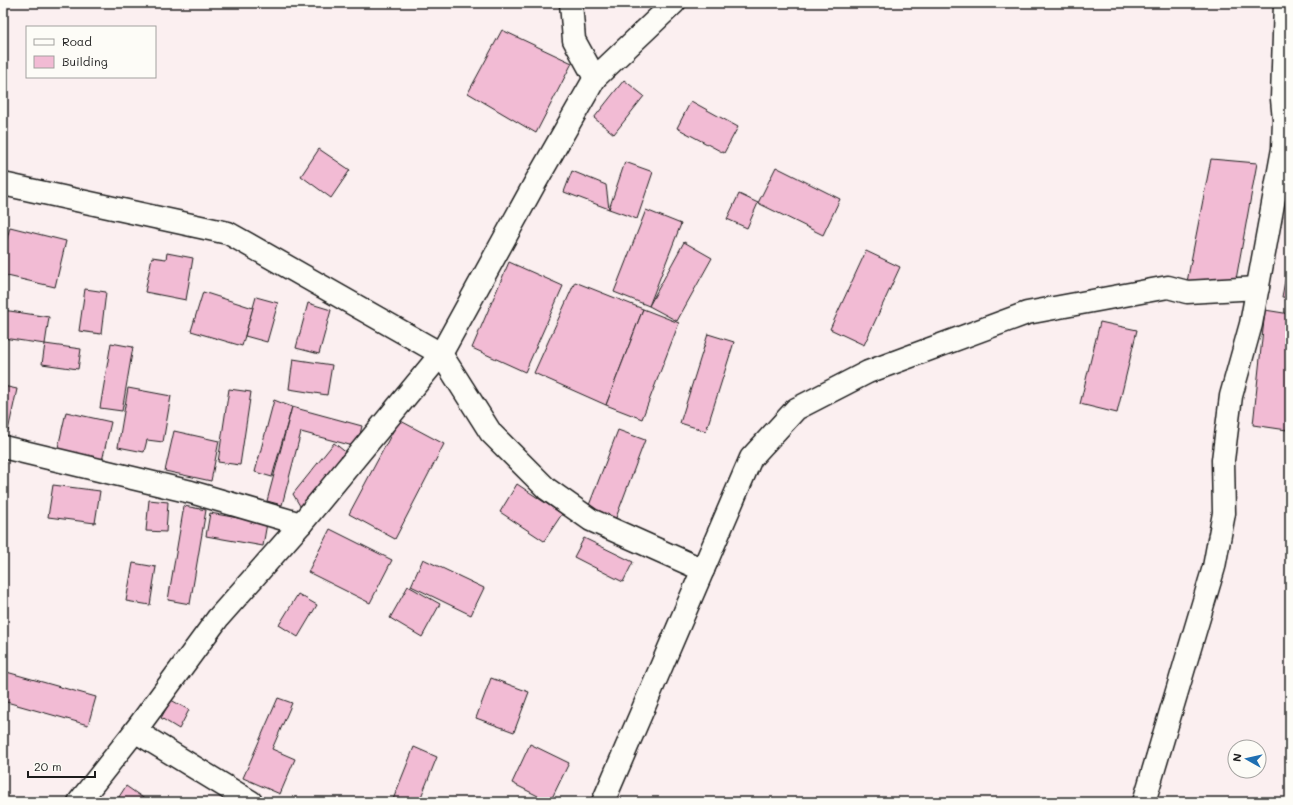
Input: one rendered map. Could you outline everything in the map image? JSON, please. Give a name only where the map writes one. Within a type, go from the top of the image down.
[{"type":"street","points":[[571,3],[574,40],[595,78]]},
{"type":"street","points":[[80,802],[136,731],[218,618],[301,524],[441,354],[535,183],[595,78],[674,3]]},
{"type":"street","points":[[1144,802],[1214,568],[1224,514],[1223,460],[1231,396],[1251,324],[1283,149],[1286,98],[1285,3]]},
{"type":"street","points":[[3,184],[228,233],[441,354],[490,433],[547,489],[591,520],[702,570]]},
{"type":"street","points":[[603,802],[751,458],[796,409],[868,372],[1026,313],[1168,287],[1187,292],[1258,288]]},
{"type":"street","points":[[3,447],[191,492],[301,524]]},
{"type":"street","points":[[136,731],[251,802]]},
{"type":"building","points":[[502,30],[572,63],[536,133],[468,93]]},
{"type":"building","points":[[624,80],[644,96],[614,134],[594,118]]},
{"type":"building","points":[[691,101],[738,127],[724,153],[677,128]]},
{"type":"building","points":[[319,149],[350,170],[331,198],[301,176]]},
{"type":"building","points":[[1211,159],[1257,163],[1235,285],[1187,282]]},
{"type":"building","points":[[625,162],[653,172],[637,219],[609,209]]},
{"type":"building","points":[[776,167],[840,199],[823,235],[758,203]]},
{"type":"building","points":[[572,171],[606,185],[609,209],[564,192]]},
{"type":"building","points":[[739,194],[758,203],[747,228],[727,219]]},
{"type":"building","points":[[646,210],[681,224],[649,306],[614,292]]},
{"type":"building","points":[[10,227],[66,241],[55,287],[3,275],[3,254]]},
{"type":"building","points":[[684,242],[712,258],[677,321],[649,306]]},
{"type":"building","points":[[866,251],[900,267],[864,345],[830,329]]},
{"type":"building","points":[[167,253],[193,258],[186,300],[145,292],[152,257],[166,259]]},
{"type":"building","points":[[1290,254],[1290,298],[1282,297]]},
{"type":"building","points":[[509,262],[563,286],[525,372],[472,348]]},
{"type":"building","points":[[575,282],[643,309],[606,405],[534,373]]},
{"type":"building","points":[[85,289],[106,292],[101,334],[79,331]]},
{"type":"building","points":[[203,292],[253,308],[242,346],[191,331]]},
{"type":"building","points":[[256,297],[278,303],[267,342],[245,336]]},
{"type":"building","points":[[308,303],[331,310],[319,354],[296,348]]},
{"type":"building","points":[[643,309],[679,323],[642,419],[606,405]]},
{"type":"building","points":[[3,310],[49,317],[45,344],[3,338]]},
{"type":"building","points":[[1265,310],[1290,314],[1290,413],[1287,430],[1253,425]]},
{"type":"building","points":[[1100,322],[1137,330],[1117,413],[1080,404]]},
{"type":"building","points":[[708,334],[734,342],[706,431],[680,423]]},
{"type":"building","points":[[111,343],[133,347],[122,411],[100,408]]},
{"type":"building","points":[[45,344],[81,349],[78,369],[42,364]]},
{"type":"building","points":[[293,359],[332,365],[327,395],[289,389]]},
{"type":"building","points":[[3,386],[17,389],[8,431],[3,430]]},
{"type":"building","points":[[128,388],[171,396],[163,442],[147,440],[144,452],[118,447]]},
{"type":"building","points":[[229,389],[251,392],[240,465],[218,462]]},
{"type":"building","points":[[274,400],[292,407],[272,477],[255,472]]},
{"type":"building","points":[[292,407],[362,426],[357,447],[301,432],[282,505],[267,501]]},
{"type":"building","points":[[66,412],[111,422],[102,461],[57,452]]},
{"type":"building","points":[[399,420],[444,444],[395,539],[349,514]]},
{"type":"building","points":[[618,430],[645,440],[614,523],[586,513]]},
{"type":"building","points":[[174,431],[219,441],[211,481],[165,471]]},
{"type":"building","points":[[334,443],[348,454],[303,511],[293,494]]},
{"type":"building","points":[[517,484],[562,514],[544,541],[500,512]]},
{"type":"building","points":[[53,485],[100,491],[95,523],[48,517]]},
{"type":"building","points":[[149,500],[168,502],[166,532],[146,531]]},
{"type":"building","points":[[184,506],[206,510],[190,604],[168,600]]},
{"type":"building","points":[[210,513],[267,523],[263,546],[206,536]]},
{"type":"building","points":[[330,529],[392,560],[370,603],[308,572]]},
{"type":"building","points":[[584,538],[633,562],[623,582],[574,557]]},
{"type":"building","points":[[423,559],[484,588],[471,615],[411,586]]},
{"type":"building","points":[[133,563],[156,567],[150,605],[126,601]]},
{"type":"building","points":[[408,586],[440,604],[422,637],[390,618]]},
{"type":"building","points":[[298,594],[317,605],[298,637],[279,625]]},
{"type":"building","points":[[3,671],[96,697],[88,725],[3,701]]},
{"type":"building","points":[[491,678],[529,692],[514,732],[476,718]]},
{"type":"building","points":[[278,698],[292,703],[272,749],[295,759],[280,794],[243,778]]},
{"type":"building","points":[[171,700],[189,710],[179,729],[161,718]]},
{"type":"building","points":[[530,744],[569,763],[550,802],[512,783]]},
{"type":"building","points":[[414,747],[437,757],[419,802],[392,802]]},
{"type":"building","points":[[126,786],[149,802],[120,802],[117,800]]}]
